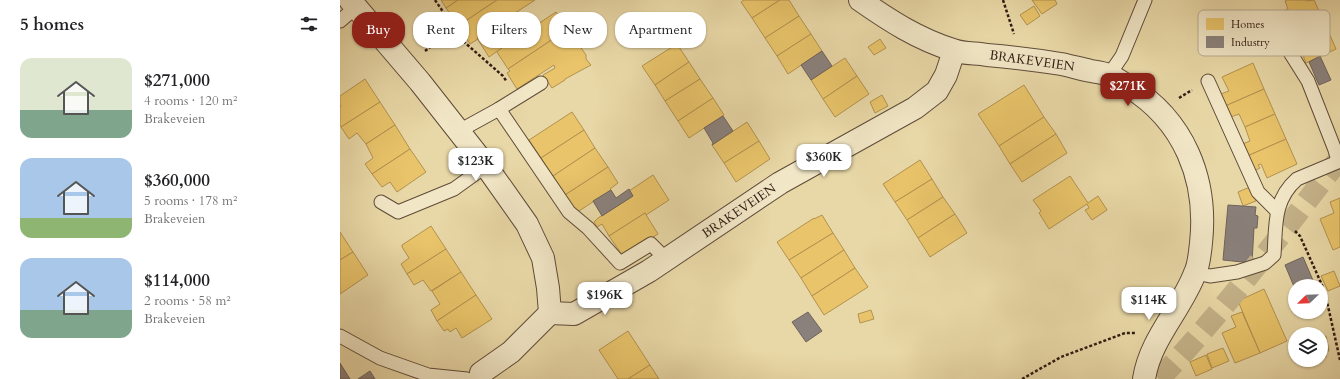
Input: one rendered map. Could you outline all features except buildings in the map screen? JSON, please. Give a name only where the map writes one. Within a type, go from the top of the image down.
[{"type":"street","name":"BRAKEVEIEN","points":[[860,0],[891,22],[925,40],[954,51],[1062,64],[1109,75],[1137,92],[1167,118],[1178,133],[1194,167],[1199,185],[1202,213],[1201,243],[1196,273],[1150,357],[1144,379]]},
{"type":"street","points":[[349,9],[406,65],[486,166],[526,224],[543,258],[550,313],[511,352],[472,377]]},
{"type":"street","name":"BRAKEVEIEN","points":[[550,313],[574,314],[657,265],[780,184],[915,108],[937,91],[946,75],[954,51]]},
{"type":"lane","points":[[1109,75],[1122,56],[1145,0]]},
{"type":"lane","points":[[1196,273],[1210,276],[1237,272],[1265,263],[1274,255],[1277,211],[1281,199],[1291,184],[1297,179],[1339,161],[1308,81],[1292,56]]},
{"type":"lane","points":[[1208,81],[1258,192],[1277,211]]},
{"type":"lane","points":[[459,132],[541,83]]},
{"type":"lane","points":[[499,109],[569,212],[588,228],[620,263],[651,244],[657,265]]},
{"type":"lane","points":[[381,202],[398,212],[454,189],[486,166]]},
{"type":"lane","points":[[340,336],[380,358],[428,375],[472,377]]},
{"type":"path","points":[[435,0],[444,12]]},
{"type":"path","points":[[1003,0],[1018,43],[1018,58]]},
{"type":"path","points":[[469,45],[503,76],[517,98]]},
{"type":"path","points":[[406,65],[429,48]]},
{"type":"path","points":[[1277,211],[1300,236],[1322,286],[1340,360]]},
{"type":"path","points":[[1022,379],[1061,357],[1125,333],[1162,333]]},
{"type":"tunnel","points":[[1159,379],[1230,299],[1340,158]]}]
